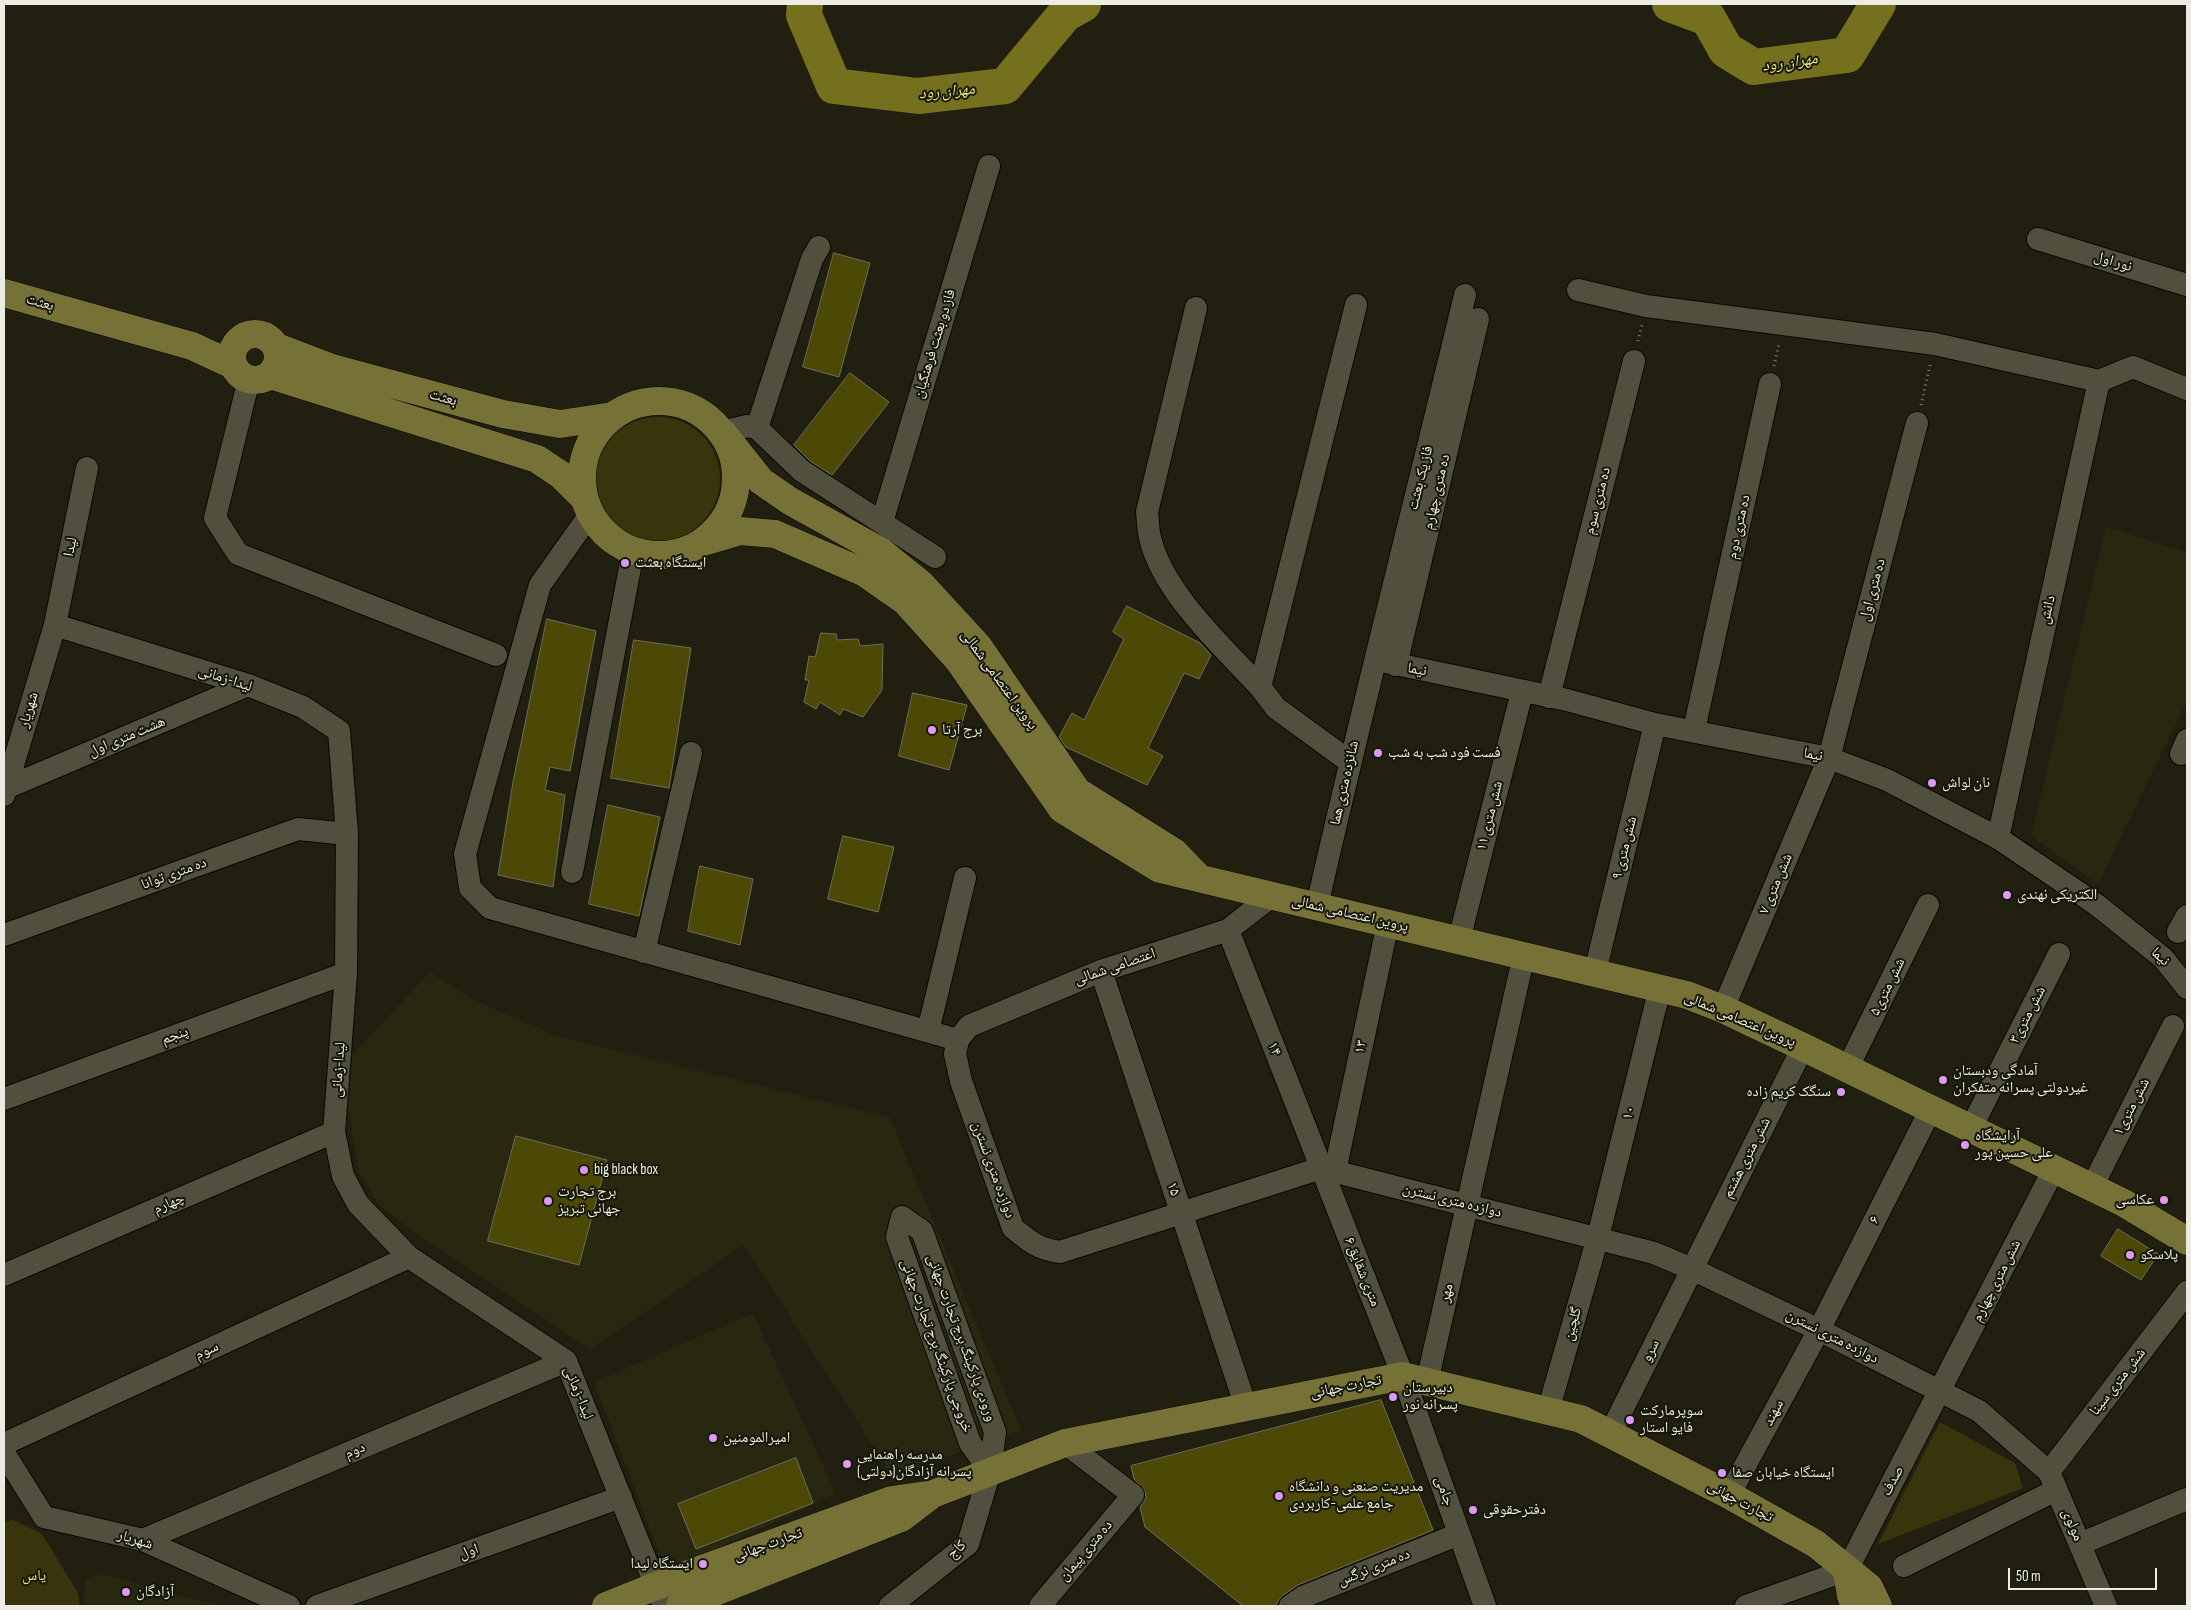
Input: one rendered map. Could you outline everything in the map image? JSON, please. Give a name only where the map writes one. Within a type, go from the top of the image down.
[{"type":"main road","name":"بعثت","points":[[4,293],[192,346],[251,373],[537,459],[561,475],[587,506]]},
{"type":"main road","points":[[250,333],[258,333],[272,340],[277,347],[278,362],[251,373],[233,349],[242,337],[250,333]]},
{"type":"main road","name":"بعثت","points":[[192,346],[242,337]]},
{"type":"main road","name":"بعثت","points":[[277,347],[332,368],[503,414],[560,424],[613,416]]},
{"type":"main road","points":[[659,400],[683,404],[705,415],[722,432],[733,454],[737,478],[734,502],[723,524],[706,541],[683,553],[658,556],[633,552],[611,540],[594,521],[587,506],[581,475],[586,453],[597,432],[613,416],[635,404],[659,400]]},
{"type":"main road","name":"پروین اعتصامی شمالی","points":[[722,432],[761,481],[790,501],[880,551],[920,584],[978,646],[1077,791],[1174,852],[1199,878]]},
{"type":"main road","name":"پروین اعتصامی شمالی","points":[[706,541],[740,532],[775,534],[865,573],[905,601],[959,661],[1062,809],[1160,869],[1660,988],[1723,1009],[2092,1187],[2124,1203],[2187,1241]]},
{"type":"main road","name":"تجارت جهانی","points":[[680,1606],[901,1518],[933,1494],[990,1470],[1065,1443],[1246,1407],[1415,1379],[1581,1419],[1730,1495],[1816,1544],[1870,1586],[1878,1606]]},
{"type":"main road","name":"تجارت جهانی","points":[[613,1605],[660,1596],[892,1500],[933,1494]]},
{"type":"main road","points":[[1847,1570],[1854,1606]]},
{"type":"street","name":"فاز دو بعثت فرهنگیان","points":[[882,522],[989,166]]},
{"type":"street","name":"نور اول","points":[[2038,239],[2187,285]]},
{"type":"street","points":[[757,428],[812,260],[819,247]]},
{"type":"street","points":[[1578,290],[1646,306],[1935,344],[2099,382],[2133,367],[2187,389]]},
{"type":"street","name":"فاز یک بعثت","points":[[1386,663],[1466,295]]},
{"type":"street","points":[[1260,688],[1356,304]]},
{"type":"street","points":[[1196,308],[1147,512],[1150,539],[1162,568],[1185,605],[1276,708],[1350,762]]},
{"type":"street","name":"ده متری چهارم","points":[[1386,663],[1478,319]]},
{"type":"street","name":"ده متری سوم","points":[[1549,697],[1634,361]]},
{"type":"street","points":[[251,373],[215,518],[238,554],[496,655]]},
{"type":"street","name":"دانش","points":[[1998,838],[2099,382]]},
{"type":"street","name":"ده متری دوم","points":[[1694,730],[1770,384]]},
{"type":"street","name":"ده متری اول","points":[[1829,758],[1917,423]]},
{"type":"street","points":[[722,432],[747,426],[757,428],[802,471],[935,557]]},
{"type":"street","name":"لیدا","points":[[55,626],[87,468]]},
{"type":"street","points":[[587,506],[540,585],[465,854],[470,888],[490,908],[958,1040]]},
{"type":"street","points":[[572,872],[633,552]]},
{"type":"street","name":"لیدا-زمانی","points":[[55,626],[248,685],[303,707],[339,731],[347,834],[346,973],[334,1132],[342,1176],[358,1204],[409,1257],[566,1361],[660,1596]]},
{"type":"street","name":"شهریار","points":[[5,792],[55,626]]},
{"type":"street","name":"نیما","points":[[1386,663],[1549,697],[1655,724],[1694,730],[1829,758],[1887,780],[1998,838],[2097,905],[2163,958],[2187,988]]},
{"type":"street","name":"شانزده متری هما","points":[[1317,906],[1350,762],[1386,663]]},
{"type":"street","name":"هشت متری اول","points":[[5,792],[248,685]]},
{"type":"street","name":"۱۱ شش متری","points":[[1459,940],[1522,692]]},
{"type":"street","name":"۹ شش متری","points":[[1595,972],[1655,724]]},
{"type":"street","points":[[644,952],[691,753]]},
{"type":"street","name":"۷ شش متری","points":[[1723,1009],[1829,758]]},
{"type":"street","name":"ده متری توانا","points":[[4,935],[298,829],[347,834]]},
{"type":"street","points":[[928,1031],[965,878]]},
{"type":"street","name":"اعتصامی شمالی","points":[[958,1040],[969,1026],[1100,971],[1228,930],[1273,896]]},
{"type":"street","name":"۵شش متری","points":[[1847,1069],[1928,905]]},
{"type":"street","name":"۱۳","points":[[1328,1170],[1388,923]]},
{"type":"street","name":"۱۴","points":[[1228,930],[1328,1170]]},
{"type":"street","name":"شش متری۳","points":[[1971,1128],[2059,954]]},
{"type":"street","name":"مهر","points":[[1415,1379],[1467,1205],[1524,955]]},
{"type":"street","name":"۱۵","points":[[1100,971],[1246,1407]]},
{"type":"street","name":"پنجم","points":[[4,1099],[346,973]]},
{"type":"street","name":"۱۰","points":[[1598,1237],[1660,988]]},
{"type":"street","name":"شش متری۱","points":[[2092,1187],[2172,1026]]},
{"type":"street","name":"دوازده متری نسترن","points":[[958,1040],[955,1054],[961,1081],[1014,1228],[1030,1242],[1044,1250],[1060,1252],[1181,1213],[1328,1170],[1598,1237],[1654,1253],[1692,1269],[1819,1330],[1979,1411],[2053,1481]]},
{"type":"street","name":"شش متری هشتم","points":[[1692,1269],[1803,1047]]},
{"type":"street","name":"۶","points":[[1819,1330],[1931,1109]]},
{"type":"street","name":"چهارم","points":[[4,1275],[334,1132]]},
{"type":"street","name":"شش متری چهارم","points":[[1940,1392],[2054,1169]]},
{"type":"street","name":"۶ متری شقایق","points":[[1328,1170],[1415,1379]]},
{"type":"street","name":"ورودی پارکینگ برج تجارت جهانی","points":[[902,1217],[922,1231],[994,1432],[990,1470]]},
{"type":"street","name":"گلچین","points":[[1548,1411],[1598,1237]]},
{"type":"street","name":"سوم","points":[[4,1444],[409,1257]]},
{"type":"street","name":"سرو","points":[[1610,1434],[1692,1269]]},
{"type":"street","name":"شش متری سینا","points":[[2053,1481],[2187,1292]]},
{"type":"street","name":"سهند","points":[[1730,1495],[1819,1330]]},
{"type":"street","name":"دوم","points":[[143,1540],[566,1361]]},
{"type":"street","name":"جامی","points":[[1415,1379],[1459,1534],[1485,1606]]},
{"type":"street","name":"صدف","points":[[1847,1570],[1940,1392]]},
{"type":"street","name":"ده متری پیمان","points":[[1040,1606],[1133,1495],[1065,1443]]},
{"type":"street","name":"شهریار","points":[[4,1453],[44,1517],[143,1540],[290,1606]]},
{"type":"street","name":"کاج","points":[[890,1606],[968,1544],[990,1470]]},
{"type":"street","points":[[1904,1566],[2053,1481]]},
{"type":"street","name":"مولوی","points":[[2053,1481],[2106,1606]]},
{"type":"street","name":"اول","points":[[317,1606],[620,1497]]},
{"type":"street","points":[[2080,1544],[2187,1499]]},
{"type":"street","name":"ده متری نرگس","points":[[1290,1606],[1303,1597],[1459,1534]]},
{"type":"street","points":[[1746,1606],[1847,1570]]},
{"type":"path","points":[[1634,361],[1646,306]]},
{"type":"path","points":[[1770,384],[1784,324]]},
{"type":"path","points":[[1917,423],[1935,344]]},
{"type":"shaded area","points":[[2106,527],[2187,552],[2187,701],[2098,884],[2031,836]]},
{"type":"shaded area","points":[[430,972],[470,998],[554,1035],[890,1118],[1021,1430],[892,1476],[744,1245],[590,1349],[411,1230],[378,1204],[358,1170],[348,1102],[347,1061]]},
{"type":"shaded area","name":"امیرالمومنین","points":[[753,1313],[836,1494],[674,1568],[662,1560],[594,1382]]},
{"type":"shaded area","name":"آزادگان","points":[[100,1574],[220,1606],[83,1606],[86,1579]]},
{"type":"green space","points":[[658,417],[682,421],[702,435],[716,455],[720,479],[716,503],[702,523],[682,537],[658,541],[634,537],[614,523],[600,503],[596,479],[600,455],[614,435],[634,421]]},
{"type":"green space","points":[[1940,1422],[2015,1463],[2023,1488],[1878,1544]]},
{"type":"green space","name":"یاس","points":[[13,1520],[42,1534],[78,1593],[80,1606],[4,1606],[4,1523]]},
{"type":"building","points":[[834,253],[870,263],[839,377],[803,367]]},
{"type":"building","points":[[850,373],[889,402],[832,475],[810,461],[794,445]]},
{"type":"building","points":[[1127,606],[1200,643],[1211,655],[1199,679],[1184,673],[1148,748],[1163,756],[1147,785],[1066,747],[1059,737],[1072,713],[1084,720],[1124,639],[1113,632]]},
{"type":"building","points":[[547,619],[596,631],[570,771],[550,767],[545,790],[565,795],[553,887],[498,875],[513,782]]},
{"type":"building","points":[[821,633],[836,634],[837,640],[858,639],[860,646],[883,644],[882,690],[863,717],[843,709],[840,715],[820,702],[816,709],[804,702],[809,680],[805,680],[809,656],[815,657]]},
{"type":"building","points":[[634,640],[691,648],[669,788],[611,778]]},
{"type":"building","name":"برج آرتا","points":[[913,693],[967,705],[949,770],[899,756]]},
{"type":"building","points":[[608,805],[660,817],[639,916],[589,904]]},
{"type":"building","points":[[843,836],[894,847],[878,912],[828,899]]},
{"type":"building","points":[[700,866],[753,879],[740,945],[688,931]]},
{"type":"building","name":"برج تجارت جهانی تبریز","points":[[516,1136],[607,1160],[579,1265],[488,1241]]},
{"type":"building","name":"پلاسکو","points":[[2118,1229],[2158,1254],[2141,1280],[2101,1256]]},
{"type":"building","name":"مدیریت صنعنی و دانشگاه جامع علمی-کاربردی","points":[[1381,1400],[1433,1530],[1298,1585],[1282,1596],[1275,1606],[1243,1606],[1145,1527],[1140,1507],[1146,1498],[1145,1491],[1134,1479],[1131,1466]]},
{"type":"building","points":[[796,1458],[813,1503],[696,1549],[678,1504]]},
{"type":"waterway","name":"مهران رود","points":[[805,4],[804,15],[834,86],[918,96],[1005,86],[1065,14],[1083,4]]},
{"type":"waterway","name":"مهران رود","points":[[1670,4],[1708,18],[1726,50],[1754,67],[1847,55],[1878,4]]},
{"type":"place","name":"ایستگاه بعثت","points":[[625,563]]},
{"type":"place","name":"برج آرتا","points":[[932,730]]},
{"type":"place","name":"فست فود شب به شب","points":[[1378,753]]},
{"type":"place","name":"نان لواش","points":[[1932,783]]},
{"type":"place","name":"الکتریکی نهندی","points":[[2007,895]]},
{"type":"place","name":"آمادگی ودبستان غیردولتی پسرانه متفکران","points":[[1943,1080]]},
{"type":"place","name":"سنگک کریم زاده","points":[[1841,1092]]},
{"type":"place","name":"آرایشگاه علی حسین پور","points":[[1965,1145]]},
{"type":"place","name":"big black box","points":[[584,1170]]},
{"type":"place","name":"عکاسی","points":[[2164,1200]]},
{"type":"place","name":"برج تجارت جهانی تبریز","points":[[548,1201]]},
{"type":"place","name":"پلاسکو","points":[[2130,1255]]},
{"type":"place","name":"دبیرستان پسرانه نور","points":[[1393,1397]]},
{"type":"place","name":"سوپرمارکت فایو استار","points":[[1630,1420]]},
{"type":"place","name":"امیرالمومنین","points":[[713,1438]]},
{"type":"place","name":"مدرسه راهنمایی پسرانه آزادگان(دولتی)","points":[[847,1464]]},
{"type":"place","name":"ایستگاه خیابان صفا","points":[[1722,1473]]},
{"type":"place","name":"مدیریت صنعنی و دانشگاه جامع علمی-کاربردی","points":[[1279,1496]]},
{"type":"place","name":"دفترحقوقی","points":[[1473,1510]]},
{"type":"place","name":"ایستگاه لیدا","points":[[703,1564]]},
{"type":"place","name":"آزادگان","points":[[126,1592]]}]
